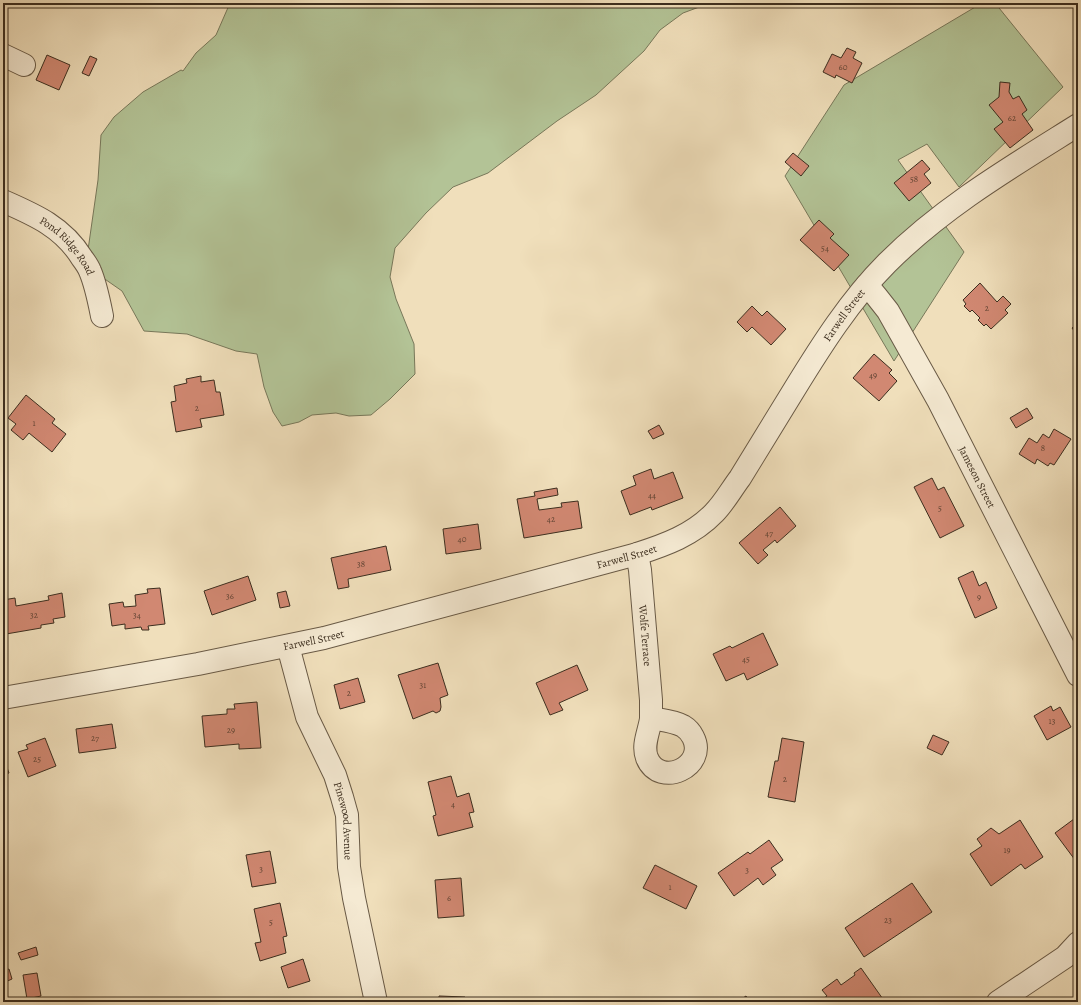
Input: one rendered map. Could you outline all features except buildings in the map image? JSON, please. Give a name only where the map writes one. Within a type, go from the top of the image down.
[{"type":"street","points":[[3,55],[24,65]]},
{"type":"street","name":"Farwell Street","points":[[3,698],[198,664],[324,638],[637,554],[679,538],[697,527],[714,513],[740,478],[822,345],[866,286],[886,264],[908,243],[964,198],[1078,125]]},
{"type":"street","name":"Pond Ridge Road","points":[[3,201],[42,220],[64,235],[90,270],[97,292],[102,316]]},
{"type":"street","name":"Jameson Street","points":[[866,286],[888,311],[938,400],[1078,675]]},
{"type":"street","name":"Wolfe Terrace","points":[[637,554],[641,577],[651,700],[651,718],[645,741],[645,750],[647,759],[652,766],[660,771],[670,773],[679,772],[688,766],[693,758],[696,749],[695,740],[685,727],[677,723],[651,718]]},
{"type":"street","name":"Pinewood Avenue","points":[[288,646],[307,717],[335,776],[347,815],[349,867],[376,1002]]},
{"type":"street","points":[[998,1002],[1065,957],[1078,943]]},
{"type":"green space","points":[[230,3],[710,3],[683,13],[660,30],[644,51],[596,95],[557,121],[488,173],[453,187],[426,213],[395,248],[390,277],[396,299],[414,344],[415,374],[390,399],[371,415],[349,416],[336,413],[312,415],[299,422],[282,426],[273,412],[264,387],[257,354],[236,351],[187,334],[144,331],[122,291],[99,275],[88,250],[98,180],[101,135],[114,117],[143,92],[181,70],[183,71],[196,53],[216,35]]},
{"type":"green space","points":[[982,3],[995,3],[1063,87],[959,187],[927,144],[898,160],[964,252],[894,361],[785,176],[844,85]]}]
